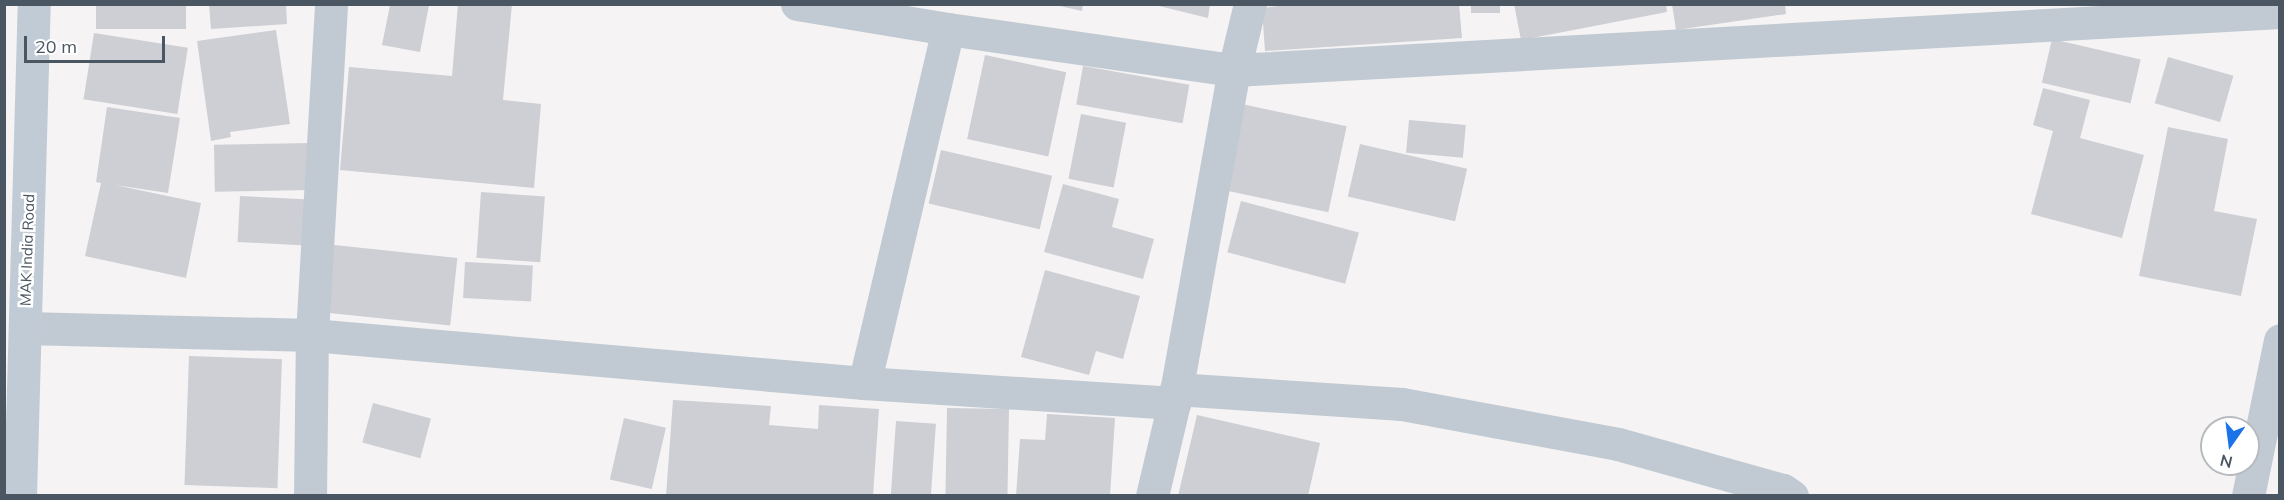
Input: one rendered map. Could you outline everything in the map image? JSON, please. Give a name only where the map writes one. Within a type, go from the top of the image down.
[{"type":"street","name":"MAK India Road","points":[[20,495],[34,4]]},
{"type":"street","points":[[310,495],[312,335],[331,4]]},
{"type":"street","points":[[797,4],[948,29],[1234,69],[2280,12]]},
{"type":"street","points":[[1152,495],[1175,396],[1234,69],[1250,4]]},
{"type":"street","points":[[864,383],[948,29]]},
{"type":"street","points":[[25,328],[312,335],[864,383],[1402,404],[1618,444],[1783,490],[1792,495]]},
{"type":"street","points":[[2248,495],[2280,340]]},
{"type":"building","points":[[96,4],[186,4],[186,29],[96,29]]},
{"type":"building","points":[[209,4],[286,4],[287,24],[211,29]]},
{"type":"building","points":[[458,4],[512,4],[503,100],[541,104],[534,188],[340,170],[349,67],[452,76]]},
{"type":"building","points":[[1051,4],[1083,4],[1082,11]]},
{"type":"building","points":[[1151,4],[1210,4],[1208,18]]},
{"type":"building","points":[[1294,4],[1459,4],[1462,38],[1265,51],[1262,8]]},
{"type":"building","points":[[1471,4],[1500,4],[1500,13],[1471,13]]},
{"type":"building","points":[[1514,4],[1666,4],[1667,12],[1521,40]]},
{"type":"building","points":[[1672,4],[1785,4],[1786,14],[1676,30]]},
{"type":"building","points":[[390,5],[429,5],[420,52],[382,45]]},
{"type":"building","points":[[276,30],[290,124],[230,132],[231,137],[211,141],[197,41]]},
{"type":"building","points":[[94,33],[188,48],[177,114],[84,99]]},
{"type":"building","points":[[2052,39],[2141,59],[2131,103],[2042,83]]},
{"type":"building","points":[[985,55],[1066,72],[1048,156],[967,139]]},
{"type":"building","points":[[2168,57],[2233,76],[2220,122],[2155,103]]},
{"type":"building","points":[[1083,66],[1189,85],[1183,123],[1076,104]]},
{"type":"building","points":[[2043,88],[2090,100],[2080,138],[2144,155],[2122,238],[2031,214],[2053,131],[2033,125]]},
{"type":"building","points":[[1242,104],[1347,126],[1328,212],[1224,190]]},
{"type":"building","points":[[107,107],[180,118],[168,193],[115,185],[201,203],[186,278],[85,256],[101,183],[96,182]]},
{"type":"building","points":[[1081,114],[1126,123],[1114,188],[1068,179]]},
{"type":"building","points":[[1409,120],[1466,125],[1463,158],[1406,153]]},
{"type":"building","points":[[2168,127],[2228,139],[2214,211],[2257,219],[2241,296],[2139,276]]},
{"type":"building","points":[[313,143],[314,190],[215,192],[214,145]]},
{"type":"building","points":[[1360,144],[1467,169],[1455,221],[1348,197]]},
{"type":"building","points":[[941,150],[1052,176],[1040,229],[929,204]]},
{"type":"building","points":[[1063,184],[1119,199],[1112,227],[1154,239],[1143,279],[1044,252]]},
{"type":"building","points":[[481,192],[545,196],[540,262],[476,258]]},
{"type":"building","points":[[240,196],[309,200],[306,246],[238,242]]},
{"type":"building","points":[[1241,201],[1359,233],[1345,284],[1227,252]]},
{"type":"building","points":[[334,245],[457,258],[450,326],[327,313]]},
{"type":"building","points":[[465,262],[533,266],[531,302],[463,298]]},
{"type":"building","points":[[1045,270],[1140,296],[1123,359],[1096,351],[1089,375],[1021,357]]},
{"type":"building","points":[[189,356],[282,359],[277,488],[184,485]]},
{"type":"building","points":[[673,400],[771,406],[769,425],[818,429],[819,405],[879,409],[873,496],[666,496]]},
{"type":"building","points":[[373,403],[431,419],[420,458],[362,443]]},
{"type":"building","points":[[947,408],[1009,409],[1007,496],[945,496]]},
{"type":"building","points":[[1047,414],[1115,418],[1110,496],[1016,496],[1020,439],[1045,440]]},
{"type":"building","points":[[1197,415],[1320,443],[1308,496],[1178,496]]},
{"type":"building","points":[[624,418],[666,428],[652,489],[610,479]]},
{"type":"building","points":[[896,421],[936,424],[931,496],[891,496]]}]
